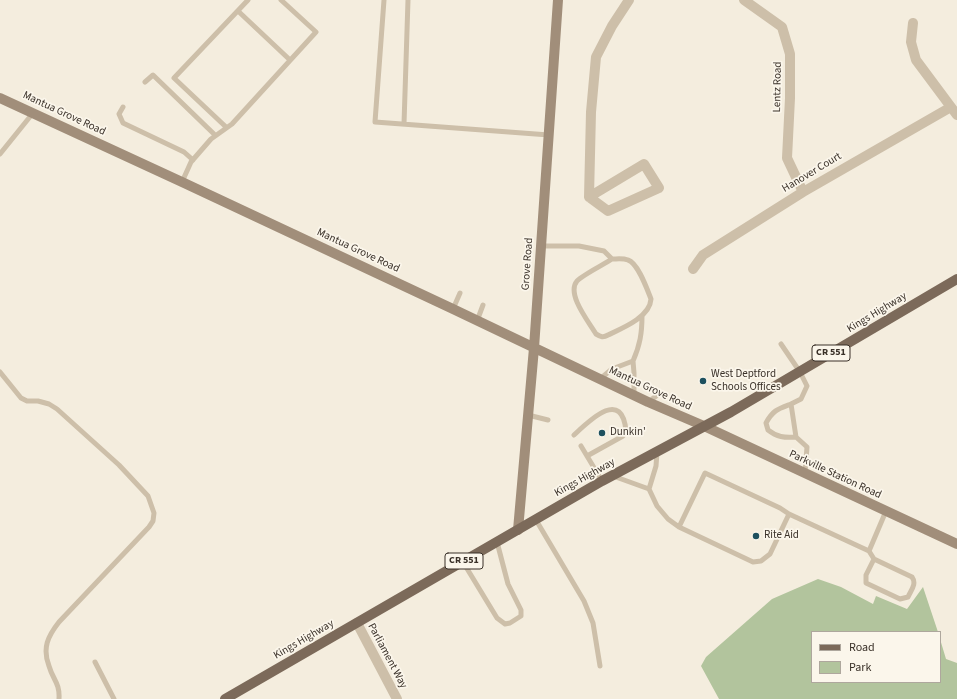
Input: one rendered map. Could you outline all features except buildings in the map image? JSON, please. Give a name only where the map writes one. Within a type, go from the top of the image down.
[{"type":"main road","name":"Grove Road","points":[[518,530],[534,348],[558,0]]},
{"type":"main road","name":"Mantua Grove Road","points":[[0,98],[453,309],[634,396],[704,426]]},
{"type":"main road","name":"Kings Highway","points":[[225,699],[612,475],[704,426],[800,372],[957,279]]},
{"type":"main road","name":"Parkville Station Road","points":[[704,426],[957,544]]},
{"type":"street","points":[[589,197],[590,112],[596,57],[612,26],[629,0]]},
{"type":"street","name":"Lentz Road","points":[[744,0],[782,27],[790,54],[790,98],[786,158],[803,192]]},
{"type":"street","points":[[913,23],[911,42],[916,60],[957,115]]},
{"type":"street","name":"Hanover Court","points":[[693,270],[703,255],[803,192],[951,107]]},
{"type":"street","points":[[644,164],[659,188],[608,212],[589,197],[644,164]]},
{"type":"street","name":"Parliament Way","points":[[357,623],[397,699]]},
{"type":"lane","points":[[226,127],[174,78],[248,0]]},
{"type":"lane","points":[[182,182],[193,160],[215,135],[232,124],[316,32],[281,0]]},
{"type":"lane","points":[[384,0],[375,122],[549,135]]},
{"type":"lane","points":[[404,124],[408,0]]},
{"type":"lane","points":[[238,11],[290,60]]},
{"type":"lane","points":[[145,82],[153,75],[215,135]]},
{"type":"lane","points":[[123,107],[119,114],[123,123],[184,152],[193,160]]},
{"type":"lane","points":[[0,154],[33,114]]},
{"type":"lane","points":[[541,246],[579,246],[604,251],[612,259]]},
{"type":"lane","points":[[621,258],[630,260],[635,265],[651,299],[651,304],[642,316],[608,335],[601,337],[596,334],[576,302],[574,288],[577,281],[612,259],[621,258]]},
{"type":"lane","points":[[453,309],[460,293]]},
{"type":"lane","points":[[477,321],[483,305]]},
{"type":"lane","points":[[634,396],[633,361],[639,345],[642,330],[642,316]]},
{"type":"lane","points":[[781,344],[800,372],[807,386],[801,399],[780,408],[771,414],[766,423],[768,430],[774,435],[781,437],[796,437]]},
{"type":"lane","points":[[600,379],[612,369],[624,363],[633,361]]},
{"type":"lane","points":[[0,372],[21,398],[27,401],[38,401],[49,404],[57,408],[119,465],[148,496],[154,512],[153,521],[149,527],[59,622],[50,634],[45,648],[48,666],[59,687],[60,699]]},
{"type":"lane","points":[[648,402],[659,394]]},
{"type":"lane","points":[[791,404],[796,437],[807,447],[805,474]]},
{"type":"lane","points":[[574,435],[592,418],[607,410],[612,409],[618,412],[622,417],[626,424],[626,431],[623,436],[587,456]]},
{"type":"lane","points":[[528,415],[548,420]]},
{"type":"lane","points":[[581,446],[602,481]]},
{"type":"lane","points":[[656,452],[656,466],[649,489],[657,506],[668,519],[679,527],[714,544],[753,562],[762,561],[771,553],[789,514]]},
{"type":"lane","points":[[679,527],[705,473],[869,551],[874,559],[912,577],[914,580],[914,585],[908,597],[900,599],[866,583],[866,574],[874,559]]},
{"type":"lane","points":[[612,475],[649,489]]},
{"type":"lane","points":[[869,551],[886,511]]},
{"type":"lane","points":[[536,520],[584,601],[593,623],[600,666]]},
{"type":"lane","points":[[463,562],[497,618],[505,624],[510,623],[521,616],[521,610],[508,584],[497,542]]},
{"type":"lane","points":[[95,662],[114,699]]},
{"type":"green space","points":[[818,579],[841,587],[873,604],[876,596],[907,609],[923,587],[938,631],[811,631],[811,683],[941,683],[941,642],[946,659],[957,663],[957,699],[719,699],[701,666],[706,657],[772,599]]},
{"type":"place","name":"West Deptford Schools Offices","points":[[703,381]]},
{"type":"place","name":"Dunkin'","points":[[602,433]]},
{"type":"place","name":"Rite Aid","points":[[756,536]]}]
